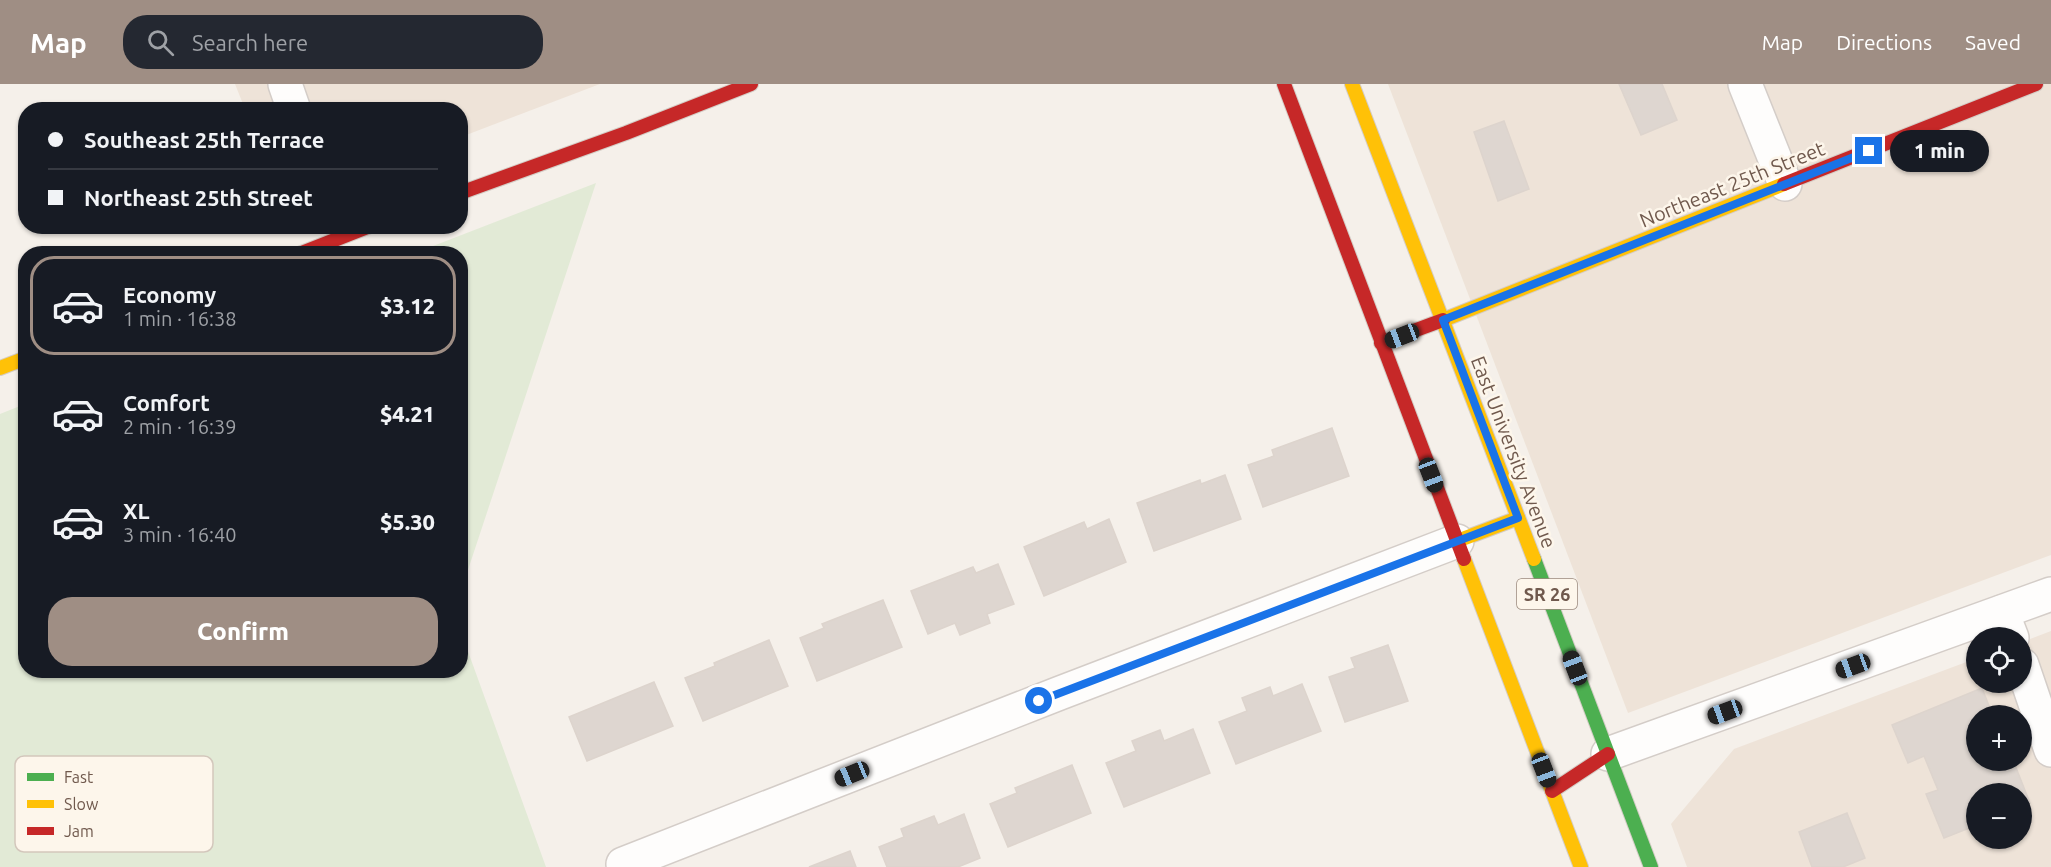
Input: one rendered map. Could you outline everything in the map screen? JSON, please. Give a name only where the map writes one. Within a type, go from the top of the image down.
[{"type":"main road","points":[[468,190],[626,133],[751,84]]},
{"type":"main road","points":[[1284,84],[1581,867]]},
{"type":"main road","name":"East University Avenue","points":[[1352,84],[1651,867]]},
{"type":"main road","name":"Northeast 25th Street","points":[[1381,343],[2036,84]]},
{"type":"main road","points":[[316,246],[342,234]]},
{"type":"main road","points":[[0,368],[18,361]]},
{"type":"main road","points":[[1456,541],[1518,518]]},
{"type":"main road","points":[[1552,791],[1608,754]]},
{"type":"street","points":[[285,84],[291,102]]},
{"type":"street","points":[[1745,84],[1785,184]]},
{"type":"street","points":[[623,864],[1456,541]]},
{"type":"street","points":[[1608,754],[2007,625],[2051,594]]},
{"type":"street","points":[[2032,693],[2051,750]]},
{"type":"shaded area","points":[[235,84],[600,84],[468,134],[468,102],[242,102]]},
{"type":"shaded area","points":[[1388,84],[2051,84],[2051,555],[1628,713]]},
{"type":"shaded area","points":[[2051,631],[2051,867],[1687,867],[1671,824],[1734,749],[1966,662],[1966,693],[2032,693],[2032,638]]},
{"type":"green space","points":[[596,183],[468,570],[468,246],[433,246]]},
{"type":"green space","points":[[18,407],[18,678],[468,678],[468,651],[546,867],[0,867],[0,414]]},
{"type":"building","points":[[1619,84],[1662,84],[1677,120],[1641,135]]},
{"type":"building","points":[[1504,121],[1529,189],[1498,201],[1474,132]]},
{"type":"building","points":[[1332,428],[1349,476],[1263,507],[1248,465],[1274,456],[1272,450]]},
{"type":"building","points":[[1225,475],[1241,519],[1154,551],[1137,503],[1200,480],[1201,484]]},
{"type":"building","points":[[1109,519],[1126,562],[1044,596],[1024,547],[1084,522],[1087,529]]},
{"type":"building","points":[[998,564],[1014,604],[987,614],[990,623],[960,635],[955,623],[928,634],[911,591],[973,567],[976,573]]},
{"type":"building","points":[[883,600],[902,647],[817,681],[800,638],[824,628],[822,624]]},
{"type":"building","points":[[769,640],[788,686],[703,721],[685,678]]},
{"type":"building","points":[[1388,645],[1408,701],[1345,722],[1329,677],[1355,668],[1351,658]]},
{"type":"building","points":[[654,682],[673,726],[587,761],[569,717]]},
{"type":"building","points":[[1302,684],[1321,731],[1236,764],[1219,722],[1247,711],[1242,698],[1270,687],[1273,696]]},
{"type":"building","points":[[1970,693],[1984,693],[1989,705],[1966,705],[1966,771],[2017,771],[2022,783],[1966,783],[1966,829],[1944,838],[1926,794],[1938,790],[1924,756],[1908,763],[1892,725]]},
{"type":"building","points":[[1193,729],[1210,773],[1124,807],[1106,763],[1136,751],[1132,741],[1160,730],[1164,741]]},
{"type":"building","points":[[1072,765],[1091,813],[1008,847],[990,804],[1017,793],[1015,788]]},
{"type":"building","points":[[1847,813],[1865,858],[1843,867],[1812,867],[1799,832]]},
{"type":"building","points":[[964,814],[980,858],[958,867],[887,867],[879,847],[904,837],[901,829],[934,816],[938,825]]},
{"type":"building","points":[[850,851],[856,867],[809,867]]},
{"type":"traffic: fast","points":[[1534,559],[1651,867]]},
{"type":"traffic: slow","points":[[1352,84],[1534,559]]},
{"type":"traffic: slow","points":[[1443,320],[1784,184]]},
{"type":"traffic: slow","points":[[0,368],[18,361]]},
{"type":"traffic: slow","points":[[1457,541],[1518,518]]},
{"type":"traffic: slow","points":[[1464,559],[1581,867]]},
{"type":"traffic: jam","points":[[468,190],[626,133],[751,84]]},
{"type":"traffic: jam","points":[[1284,84],[1464,559]]},
{"type":"traffic: jam","points":[[1784,184],[2036,84]]},
{"type":"traffic: jam","points":[[319,246],[350,234]]},
{"type":"traffic: jam","points":[[1381,343],[1443,320]]},
{"type":"traffic: jam","points":[[1552,791],[1608,754]]},
{"type":"route","points":[[1039,701],[1518,518],[1443,320],[1869,151]]}]
